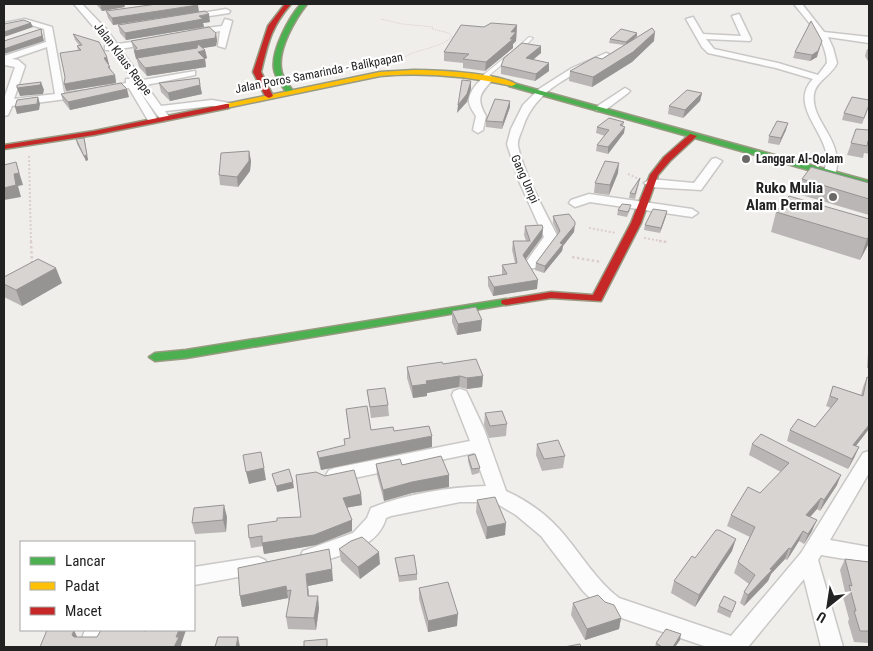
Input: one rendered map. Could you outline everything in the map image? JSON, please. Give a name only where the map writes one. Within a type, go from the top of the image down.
[{"type":"main road","points":[[240,102],[257,92],[270,26],[280,9],[288,4]]},
{"type":"main road","points":[[290,92],[279,74],[293,16],[304,4]]},
{"type":"main road","name":"Jalan Poros Samarinda - Balikpapan","points":[[4,147],[28,145],[162,111],[226,105],[394,72],[439,70],[486,78],[540,92],[693,136],[869,182]]},
{"type":"main road","points":[[260,76],[279,74],[302,84],[323,86]]},
{"type":"main road","points":[[260,76],[269,96]]},
{"type":"main road","points":[[155,357],[312,335],[551,295],[562,294],[597,300],[636,223],[650,183],[660,166],[693,136]]},
{"type":"street","name":"Jalan Klaus Reppe","points":[[72,4],[91,16]]},
{"type":"street","name":"Jalan Klaus Reppe","points":[[78,4],[104,31],[111,48],[128,64],[150,115]]},
{"type":"street","points":[[218,4],[230,17],[225,28],[222,46]]},
{"type":"street","points":[[798,4],[823,34],[832,63],[810,90],[809,101],[814,116],[832,149],[833,161],[830,172]]},
{"type":"street","points":[[180,18],[226,11]]},
{"type":"street","points":[[699,36],[747,38],[736,16]]},
{"type":"street","points":[[690,19],[706,47],[711,51],[778,66],[819,78]]},
{"type":"street","points":[[4,25],[26,21],[48,27]]},
{"type":"street","points":[[30,33],[48,27]]},
{"type":"street","points":[[48,27],[60,97]]},
{"type":"street","points":[[180,36],[225,28]]},
{"type":"street","points":[[823,34],[869,40]]},
{"type":"street","points":[[111,48],[164,38]]},
{"type":"street","points":[[4,60],[51,43]]},
{"type":"street","points":[[540,92],[588,64],[606,56]]},
{"type":"street","points":[[4,60],[15,62],[20,66],[6,108],[192,73]]},
{"type":"street","points":[[478,130],[481,116],[475,108],[474,98],[486,78]]},
{"type":"street","name":"Jalan Klaus Reppe","points":[[136,84],[162,111]]},
{"type":"street","points":[[600,109],[625,91]]},
{"type":"street","name":"Gang Umpi","points":[[530,265],[551,237],[525,181],[512,144],[525,110],[540,92]]},
{"type":"street","points":[[650,183],[697,187],[716,161]]},
{"type":"street","points":[[575,203],[589,198],[692,213]]},
{"type":"street","points":[[460,395],[498,495]]},
{"type":"street","points":[[326,477],[480,445]]},
{"type":"street","points":[[195,576],[317,556],[360,538],[376,521],[375,516],[388,509],[478,493],[498,495],[536,520],[553,535],[598,595],[612,605],[735,647],[812,553],[869,458]]},
{"type":"street","points":[[812,553],[869,555]]},
{"type":"street","points":[[812,553],[832,647]]},
{"type":"street","points":[[90,647],[96,631]]},
{"type":"lane","points":[[486,78],[531,38]]},
{"type":"path","points":[[381,19],[402,24],[433,27],[449,33],[452,37],[446,44],[436,48],[411,52],[392,67],[394,72]]},
{"type":"path","points":[[28,145],[32,273]]},
{"type":"path","points":[[572,257],[614,265]]},
{"type":"building","points":[[157,4],[198,5],[112,18],[106,11]]},
{"type":"building","points":[[205,11],[209,14],[199,16],[203,19],[125,33],[118,25]]},
{"type":"building","points":[[24,20],[31,23],[4,32],[4,24]]},
{"type":"building","points":[[811,21],[822,41],[818,51],[812,55],[795,52]]},
{"type":"building","points":[[491,23],[517,25],[511,32],[516,32],[510,39],[513,39],[486,62],[463,59],[469,54],[444,52],[461,25],[484,27]]},
{"type":"building","points":[[209,27],[216,33],[215,38],[134,51],[137,48],[131,41]]},
{"type":"building","points":[[652,28],[655,32],[633,52],[593,77],[570,71],[595,57],[602,59]]},
{"type":"building","points":[[41,29],[42,36],[4,49],[4,41]]},
{"type":"building","points":[[621,29],[637,33],[626,42],[610,39]]},
{"type":"building","points":[[73,34],[99,42],[107,57],[104,58],[110,67],[108,67],[115,75],[64,84],[65,77],[60,53],[81,50],[77,46],[82,45]]},
{"type":"building","points":[[522,43],[541,46],[526,58],[549,63],[536,74],[501,66],[504,58]]},
{"type":"building","points":[[198,44],[205,50],[198,52],[205,59],[145,68],[137,58],[197,48]]},
{"type":"building","points":[[199,78],[200,85],[168,93],[159,83]]},
{"type":"building","points":[[462,80],[471,81],[467,94],[458,105]]},
{"type":"building","points":[[41,82],[40,85],[17,88],[17,85]]},
{"type":"building","points":[[121,83],[127,89],[68,102],[61,94]]},
{"type":"building","points":[[687,90],[702,93],[685,110],[669,106]]},
{"type":"building","points":[[38,97],[37,104],[15,107],[17,100]]},
{"type":"building","points":[[852,97],[869,100],[864,118],[844,113]]},
{"type":"building","points":[[495,99],[510,101],[503,122],[486,121]]},
{"type":"building","points":[[609,118],[624,122],[620,125],[625,127],[608,147],[597,145],[609,130],[597,127]]},
{"type":"building","points":[[777,121],[788,123],[781,138],[769,136]]},
{"type":"building","points":[[856,129],[869,130],[867,146],[851,143]]},
{"type":"building","points":[[84,138],[87,155],[84,156],[76,139]]},
{"type":"building","points":[[249,151],[249,161],[237,177],[219,175],[221,153]]},
{"type":"building","points":[[605,161],[619,163],[610,185],[595,183]]},
{"type":"building","points":[[16,162],[19,173],[14,174],[16,185],[4,188],[4,165]]},
{"type":"building","points":[[811,167],[869,183],[869,199],[802,179]]},
{"type":"building","points":[[640,178],[635,194],[630,193]]},
{"type":"building","points":[[789,196],[869,219],[869,236],[867,239],[776,212]]},
{"type":"building","points":[[622,204],[631,205],[628,212],[618,210]]},
{"type":"building","points":[[653,209],[667,211],[661,228],[645,225]]},
{"type":"building","points":[[569,214],[575,225],[560,243],[563,244],[545,266],[536,263],[560,231],[553,216]]},
{"type":"building","points":[[542,225],[543,228],[523,255],[538,280],[494,287],[488,277],[507,274],[502,265],[517,263],[513,241],[530,241],[525,226]]},
{"type":"building","points":[[38,259],[56,268],[16,290],[4,284],[4,277]]},
{"type":"building","points":[[476,307],[482,320],[458,324],[452,311]]},
{"type":"building","points":[[476,359],[483,376],[467,378],[460,376],[426,381],[427,384],[412,386],[407,367],[442,362],[443,364]]},
{"type":"building","points":[[867,377],[869,378],[869,425],[853,445],[859,447],[852,459],[790,430],[798,419],[815,427],[838,399],[830,396],[833,386],[863,396]]},
{"type":"building","points":[[385,388],[388,405],[370,407],[367,390]]},
{"type":"building","points":[[367,406],[371,430],[393,427],[394,431],[429,426],[432,436],[319,458],[317,452],[345,445],[344,439],[350,438],[346,409]]},
{"type":"building","points":[[502,411],[507,424],[490,426],[485,413]]},
{"type":"building","points":[[761,434],[841,475],[824,500],[821,498],[806,515],[817,520],[808,534],[803,531],[791,549],[789,548],[770,569],[772,570],[748,595],[744,592],[755,575],[738,562],[755,527],[731,515],[748,487],[760,493],[789,463],[752,444]]},
{"type":"building","points":[[558,440],[565,456],[544,459],[537,444]]},
{"type":"building","points":[[261,452],[264,468],[246,472],[243,455]]},
{"type":"building","points":[[475,454],[480,468],[472,469],[468,456]]},
{"type":"building","points":[[441,456],[449,475],[383,490],[376,464],[400,459],[402,465]]},
{"type":"building","points":[[289,469],[293,482],[276,486],[272,474]]},
{"type":"building","points":[[354,470],[361,494],[343,498],[352,520],[314,535],[262,543],[262,536],[249,538],[248,525],[277,521],[277,518],[301,517],[296,475],[316,472],[325,476]]},
{"type":"building","points":[[495,497],[506,523],[487,527],[477,500]]},
{"type":"building","points":[[224,505],[223,520],[192,523],[194,508]]},
{"type":"building","points":[[716,530],[736,539],[699,595],[674,581],[692,556],[695,558]]},
{"type":"building","points":[[362,537],[379,552],[358,567],[339,549],[351,541]]},
{"type":"building","points":[[329,549],[332,569],[306,574],[308,596],[318,596],[314,618],[286,617],[291,590],[287,591],[286,586],[240,596],[238,568]]},
{"type":"building","points":[[414,555],[417,574],[399,576],[395,558]]},
{"type":"building","points":[[845,559],[869,562],[869,631],[860,631],[854,611],[856,611],[849,585],[852,586]]},
{"type":"building","points":[[448,582],[458,614],[428,621],[419,588]]},
{"type":"building","points":[[598,595],[605,602],[614,605],[621,618],[587,629],[573,603]]},
{"type":"building","points":[[724,596],[736,602],[732,612],[719,606]]},
{"type":"building","points":[[666,629],[681,634],[673,647],[662,647],[656,643]]},
{"type":"building","points":[[47,631],[74,631],[72,635],[74,637],[97,637],[100,631],[179,631],[176,637],[179,637],[174,647],[40,647]]},
{"type":"building","points":[[218,637],[238,637],[236,647],[215,647]]},
{"type":"building","points":[[327,639],[327,647],[304,647],[304,641]]},
{"type":"building","points":[[580,644],[581,647],[564,647]]},
{"type":"traffic: fast","points":[[290,92],[279,74],[277,61],[290,25],[304,4]]},
{"type":"traffic: fast","points":[[512,84],[869,184]]},
{"type":"traffic: fast","points":[[155,357],[186,354],[506,302]]},
{"type":"traffic: slow","points":[[226,106],[380,74],[446,73],[512,84]]},
{"type":"traffic: jam","points":[[269,96],[257,72],[271,26],[275,18],[288,4]]},
{"type":"traffic: jam","points":[[4,147],[94,133],[226,106]]},
{"type":"traffic: jam","points":[[506,302],[551,295],[597,299],[636,223],[654,175],[667,159],[693,136]]},
{"type":"place","name":"Langgar Al-Qolam","points":[[746,159]]},
{"type":"place","name":"Ruko Mulia Alam Permai","points":[[833,197]]}]
